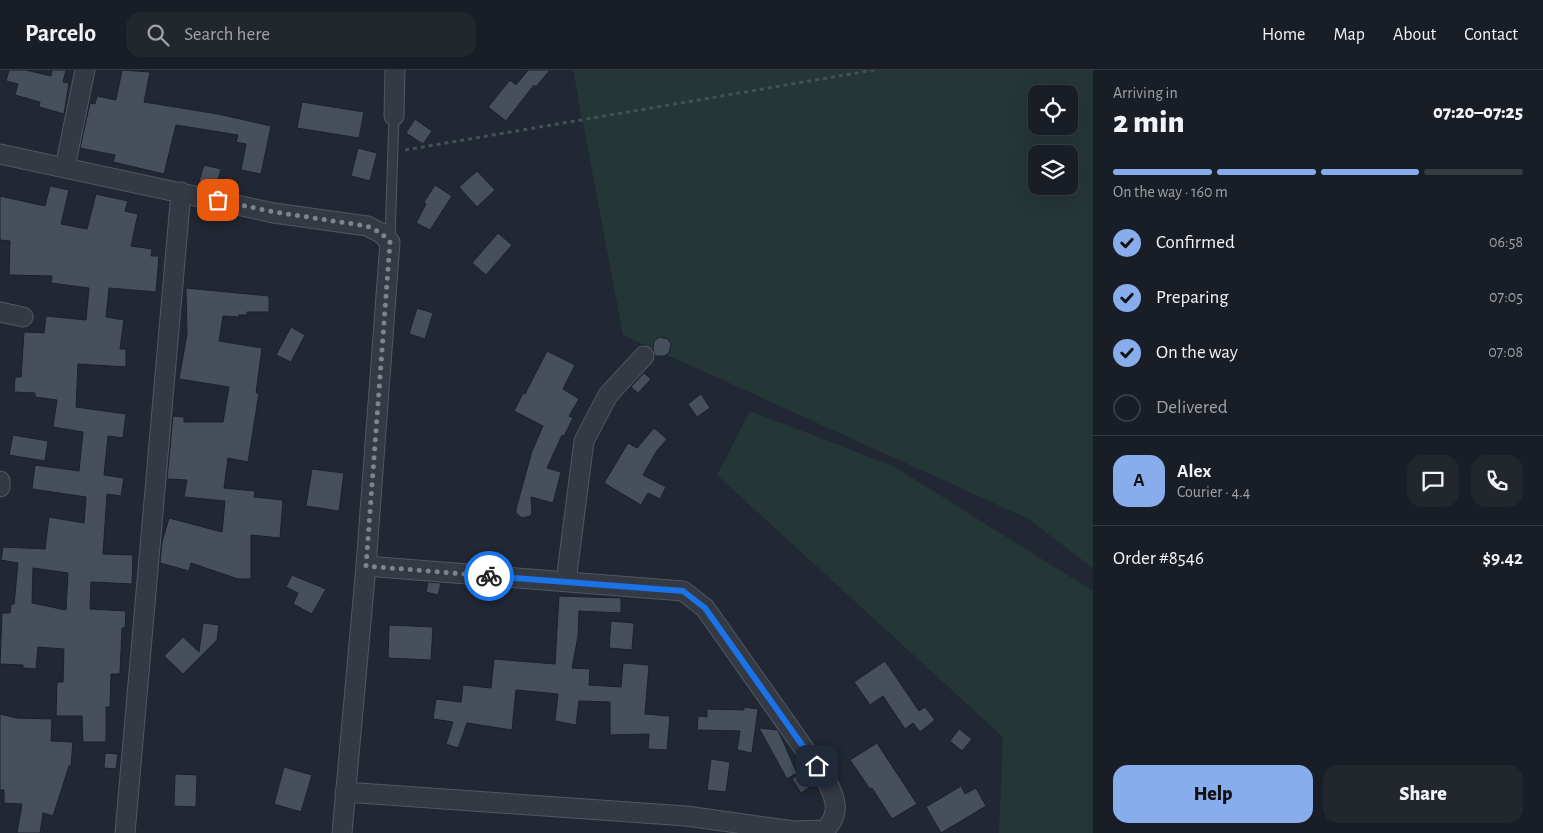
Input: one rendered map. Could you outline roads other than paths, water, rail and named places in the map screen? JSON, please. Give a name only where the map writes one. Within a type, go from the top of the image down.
[{"type":"street","points":[[65,167],[85,70]]},
{"type":"street","points":[[394,116],[395,70]]},
{"type":"street","points":[[0,154],[274,212],[367,226],[381,233],[390,242],[366,566],[342,833]]},
{"type":"street","points":[[125,833],[181,192]]},
{"type":"street","points":[[0,312],[23,317]]},
{"type":"street","points":[[566,581],[584,440],[608,395],[644,356]]},
{"type":"street","points":[[0,481],[0,487]]},
{"type":"street","points":[[345,792],[686,816],[794,831],[825,830],[832,823],[837,812],[836,800],[827,781],[705,608],[683,591],[366,566]]},
{"type":"lane","points":[[390,242],[394,116]]}]
